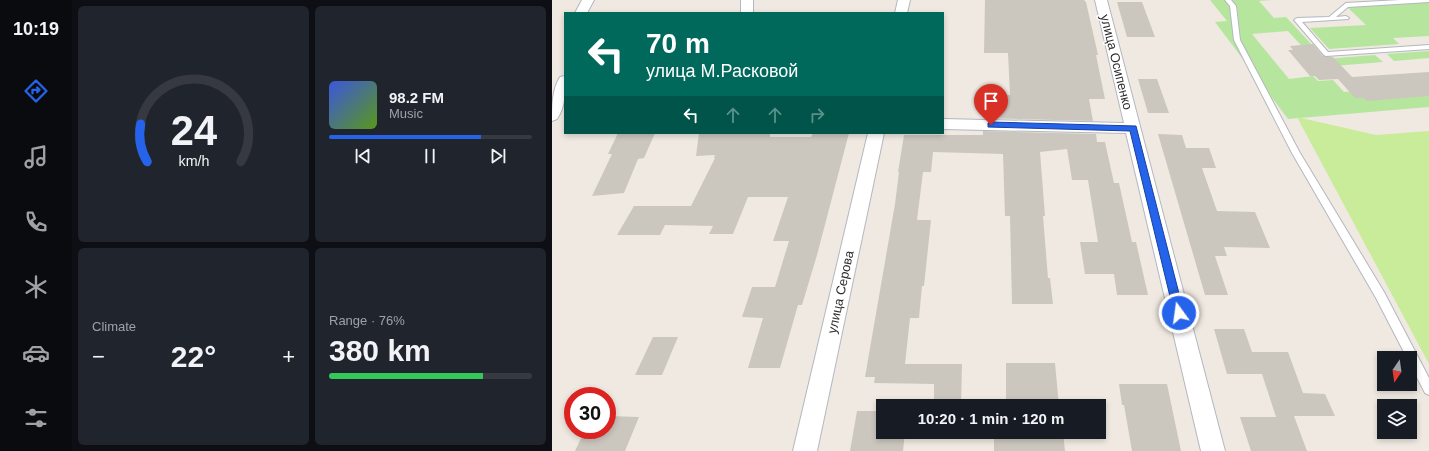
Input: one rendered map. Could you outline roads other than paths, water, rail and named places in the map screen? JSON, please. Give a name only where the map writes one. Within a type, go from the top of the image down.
[{"type":"street","points":[[582,12],[588,0]]},
{"type":"street","points":[[747,0],[747,12]]},
{"type":"street","points":[[901,12],[904,0]]},
{"type":"street","name":"улица Осипенко","points":[[1100,0],[1134,128],[1213,451]]},
{"type":"street","points":[[552,116],[564,83]]},
{"type":"street","points":[[944,124],[1134,128]]},
{"type":"street","name":"улица Серова","points":[[805,451],[876,134]]},
{"type":"lane","points":[[1228,0],[1233,6],[1237,40],[1292,146],[1380,295],[1429,388]]},
{"type":"lane","points":[[1331,18],[1346,5],[1429,0]]},
{"type":"lane","points":[[1346,18],[1297,20],[1326,54],[1429,47]]}]
